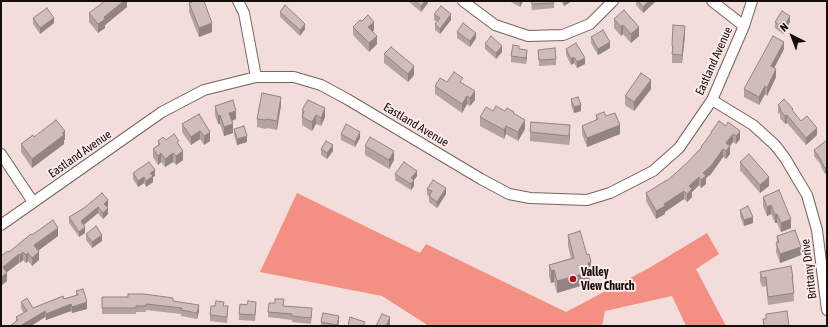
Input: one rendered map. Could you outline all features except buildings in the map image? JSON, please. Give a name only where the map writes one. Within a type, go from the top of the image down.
[{"type":"street","points":[[238,1],[244,13],[256,77]]},
{"type":"street","points":[[463,1],[495,24],[528,36],[563,35],[590,24],[613,1]]},
{"type":"street","points":[[712,1],[744,26]]},
{"type":"street","name":"Eastland Avenue","points":[[1,225],[162,112],[204,90],[256,77],[294,77],[321,85],[509,194],[530,198],[587,200],[610,193],[653,171],[679,148],[712,100],[744,26],[752,1]]},
{"type":"street","name":"Brittany Drive","points":[[712,100],[753,125],[775,145],[785,158],[807,195],[817,230],[827,310]]},
{"type":"street","points":[[1,154],[33,202]]},
{"type":"shaded area","points":[[297,193],[420,253],[426,244],[566,312],[649,268],[707,233],[719,254],[696,269],[726,326],[686,326],[672,296],[605,311],[602,326],[429,326],[382,296],[260,272]]},
{"type":"place","name":"Valley View Church","points":[[573,279]]}]
